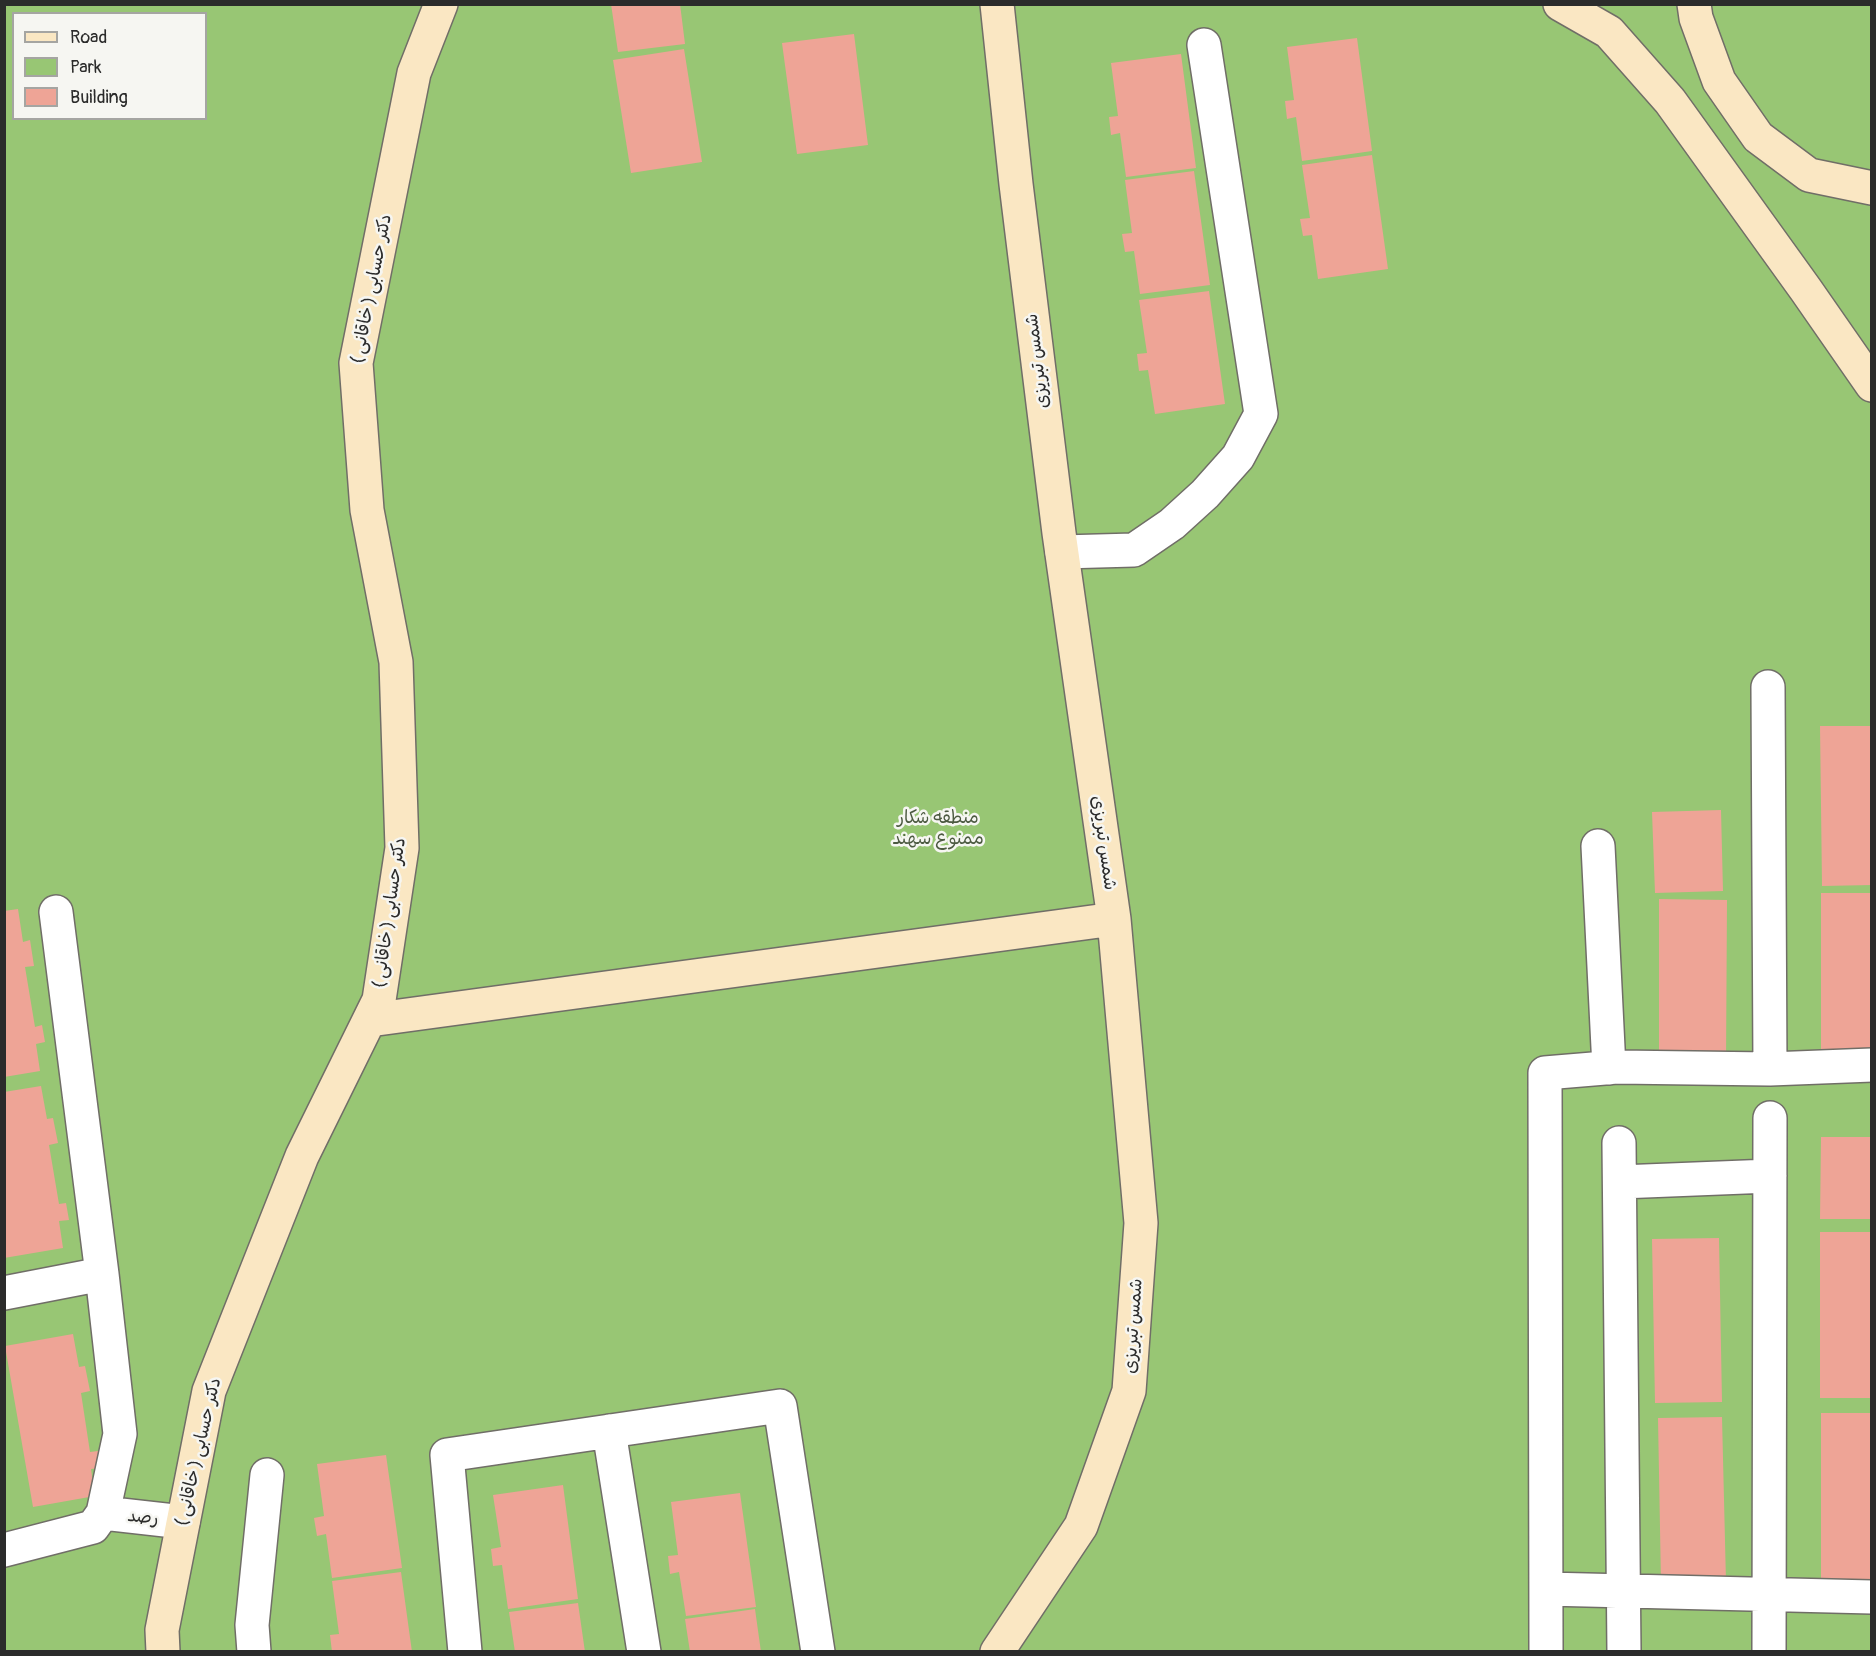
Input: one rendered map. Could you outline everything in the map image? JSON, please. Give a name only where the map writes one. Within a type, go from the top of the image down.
[{"type":"street","name":"دکتر حسابی ( خاقانی )","points":[[163,1652],[162,1630],[209,1391],[302,1156],[379,1000],[402,848],[396,662],[367,510],[356,363],[414,73],[441,4]]},
{"type":"street","name":"شمس تبریزی","points":[[997,4],[1062,552],[1114,919],[1141,1223],[1129,1391],[1081,1526],[998,1652]]},
{"type":"street","points":[[1560,4],[1609,32],[1670,100],[1872,385]]},
{"type":"street","points":[[1694,4],[1696,18],[1719,81],[1758,137],[1809,175],[1872,188]]},
{"type":"street","points":[[1062,552],[1134,550],[1172,524],[1205,494],[1238,457],[1261,414],[1204,45]]},
{"type":"street","points":[[1768,687],[1770,1069]]},
{"type":"street","points":[[1598,846],[1609,1068]]},
{"type":"street","points":[[4,1550],[93,1527],[103,1514],[120,1434],[56,912]]},
{"type":"street","points":[[370,1020],[1114,919]]},
{"type":"street","points":[[1546,1652],[1545,1073],[1609,1068],[1770,1069],[1872,1065]]},
{"type":"street","points":[[1769,1652],[1770,1118]]},
{"type":"street","points":[[1619,1143],[1624,1652]]},
{"type":"street","points":[[1620,1182],[1770,1176]]},
{"type":"street","points":[[4,1293],[102,1274]]},
{"type":"street","points":[[465,1652],[447,1455],[780,1406],[818,1652]]},
{"type":"street","points":[[609,1431],[644,1652]]},
{"type":"street","points":[[254,1652],[252,1625],[267,1475]]},
{"type":"street","name":"رصد","points":[[103,1514],[183,1522]]},
{"type":"street","points":[[1546,1589],[1872,1597]]},
{"type":"green space","name":"منطقه شکار ممنوع سهند","points":[[5,5],[1871,5],[1871,1651],[5,1652]]},
{"type":"building","points":[[611,4],[680,4],[685,44],[618,52]]},
{"type":"building","points":[[854,34],[868,145],[797,154],[782,43]]},
{"type":"building","points":[[1357,38],[1372,151],[1302,161],[1296,117],[1287,119],[1285,101],[1294,100],[1287,47]]},
{"type":"building","points":[[684,49],[702,162],[631,173],[613,60]]},
{"type":"building","points":[[1181,54],[1196,168],[1126,177],[1120,133],[1111,135],[1109,117],[1118,116],[1111,63]]},
{"type":"building","points":[[1372,155],[1388,269],[1318,279],[1312,235],[1303,236],[1300,219],[1310,218],[1302,165]]},
{"type":"building","points":[[1194,171],[1210,285],[1140,294],[1134,251],[1125,252],[1122,234],[1132,233],[1125,180]]},
{"type":"building","points":[[1209,291],[1225,404],[1155,414],[1148,370],[1139,371],[1137,354],[1147,353],[1139,300]]},
{"type":"building","points":[[1820,726],[1872,726],[1872,885],[1822,886]]},
{"type":"building","points":[[1721,810],[1723,891],[1655,893],[1652,812]]},
{"type":"building","points":[[1821,893],[1872,893],[1872,1055],[1821,1055]]},
{"type":"building","points":[[1659,899],[1727,900],[1726,1063],[1659,1062]]},
{"type":"building","points":[[18,909],[23,942],[30,940],[34,966],[25,967],[35,1027],[42,1025],[45,1042],[36,1044],[40,1071],[4,1077],[4,911]]},
{"type":"building","points":[[41,1086],[47,1119],[53,1118],[58,1143],[49,1145],[59,1204],[66,1203],[69,1220],[59,1221],[63,1248],[4,1258],[4,1092]]},
{"type":"building","points":[[1821,1137],[1872,1137],[1872,1219],[1820,1219]]},
{"type":"building","points":[[1820,1232],[1872,1232],[1872,1398],[1820,1398]]},
{"type":"building","points":[[1719,1238],[1722,1402],[1655,1403],[1652,1239]]},
{"type":"building","points":[[73,1334],[79,1367],[85,1366],[90,1391],[81,1393],[90,1452],[98,1451],[101,1468],[91,1469],[95,1496],[33,1507],[5,1346]]},
{"type":"building","points":[[1821,1413],[1872,1413],[1872,1582],[1821,1582]]},
{"type":"building","points":[[1722,1417],[1726,1582],[1661,1584],[1658,1418]]},
{"type":"building","points":[[386,1455],[402,1568],[332,1578],[326,1534],[317,1536],[314,1518],[324,1516],[317,1464]]},
{"type":"building","points":[[563,1485],[578,1599],[508,1609],[502,1565],[493,1566],[491,1549],[501,1547],[493,1495]]},
{"type":"building","points":[[740,1493],[756,1607],[686,1616],[679,1572],[670,1574],[668,1556],[678,1555],[671,1502]]},
{"type":"building","points":[[401,1572],[412,1652],[332,1652],[330,1635],[339,1634],[332,1581]]},
{"type":"building","points":[[578,1603],[585,1652],[515,1652],[509,1612]]},
{"type":"building","points":[[755,1609],[761,1652],[690,1652],[685,1619]]}]
